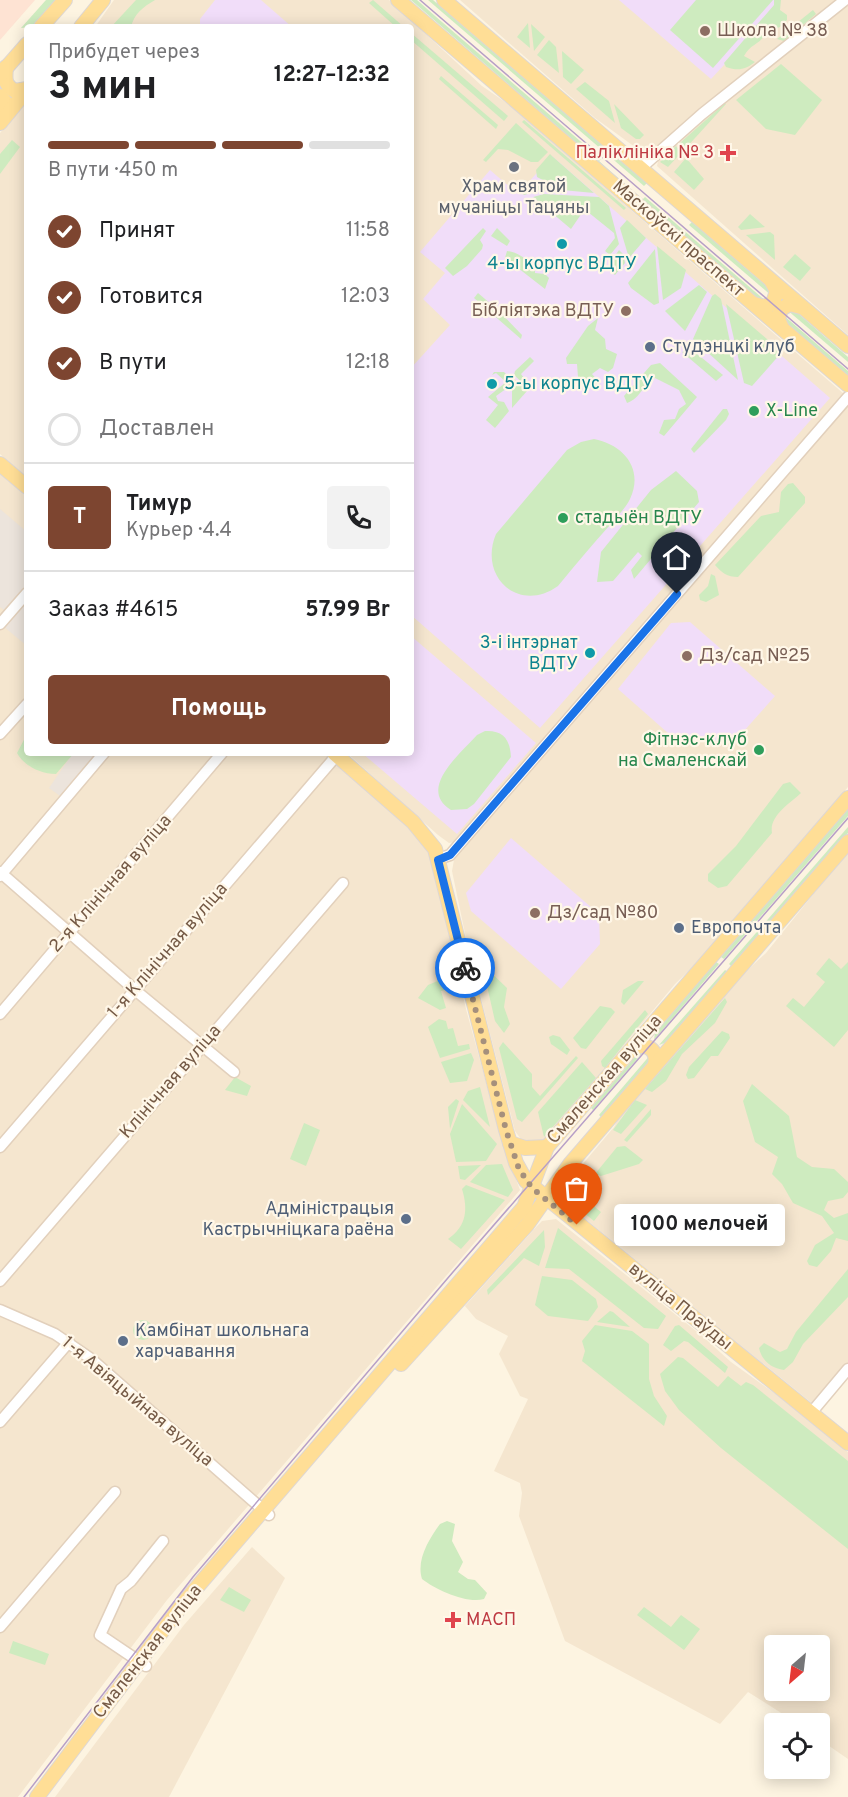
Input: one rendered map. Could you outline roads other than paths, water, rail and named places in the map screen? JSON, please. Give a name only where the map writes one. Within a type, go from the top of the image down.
[{"type":"main road","points":[[44,24],[64,0]]},
{"type":"main road","points":[[83,24],[103,0]]},
{"type":"main road","name":"Маскоўскі праспект","points":[[398,0],[848,386]]},
{"type":"main road","name":"Маскоўскі праспект","points":[[444,0],[848,346]]},
{"type":"main road","points":[[24,47],[3,71],[9,87],[15,91],[24,92]]},
{"type":"main road","points":[[0,94],[11,98],[24,92]]},
{"type":"main road","points":[[2,120],[24,93]]},
{"type":"main road","points":[[0,94],[7,104],[2,120]]},
{"type":"main road","points":[[754,304],[764,307],[773,303],[777,291],[772,282]]},
{"type":"main road","points":[[784,330],[778,322],[781,309],[790,304],[803,308]]},
{"type":"main road","points":[[0,464],[24,484]]},
{"type":"main road","name":"вуліца Праўды","points":[[337,756],[413,822],[430,842],[438,860],[510,1143],[519,1169],[532,1188],[848,1443]]},
{"type":"main road","name":"Смаленская вуліца","points":[[43,1795],[142,1664],[524,1206],[547,1147],[848,798]]},
{"type":"main road","name":"Смаленская вуліца","points":[[267,1513],[498,1260],[528,1225],[570,1164],[848,842]]},
{"type":"main road","points":[[651,1029],[650,1039],[654,1045],[660,1048],[671,1047]]},
{"type":"main road","points":[[634,1048],[641,1045],[651,1049],[656,1058],[655,1065]]},
{"type":"main road","points":[[510,1143],[525,1148],[547,1147]]},
{"type":"street","points":[[641,168],[702,114],[845,0]]},
{"type":"street","points":[[438,860],[450,855],[848,397]]},
{"type":"street","points":[[0,624],[24,596]]},
{"type":"street","points":[[0,734],[24,707]]},
{"type":"street","points":[[101,756],[1,874],[234,1072]]},
{"type":"street","name":"2-я Клінічная вуліца","points":[[0,1014],[219,756]]},
{"type":"street","name":"1-я Клінічная вуліца","points":[[0,1147],[333,756]]},
{"type":"street","name":"Клінічная вуліца","points":[[0,1281],[343,883]]},
{"type":"street","name":"1-я Авіяцыйная вуліца","points":[[0,1310],[69,1342],[267,1513]]},
{"type":"street","points":[[0,1422],[69,1342]]},
{"type":"street","points":[[811,1413],[848,1369]]},
{"type":"street","points":[[0,1627],[115,1492]]},
{"type":"street","points":[[142,1664],[100,1635],[122,1589],[163,1541]]},
{"type":"tram line","points":[[420,0],[848,369]]},
{"type":"tram line","points":[[24,1797],[193,1577],[453,1272],[848,818]]},
{"type":"place","name":"Школа № 38","points":[[705,31]]},
{"type":"place","name":"Паліклініка № 3","points":[[728,153]]},
{"type":"place","name":"Храм святой мучаніцы Тацяны","points":[[514,167]]},
{"type":"place","name":"4-ы корпус ВДТУ","points":[[562,244]]},
{"type":"place","name":"Бібліятэка ВДТУ","points":[[626,311]]},
{"type":"place","name":"Студэнцкі клуб","points":[[650,347]]},
{"type":"place","name":"5-ы корпус ВДТУ","points":[[492,384]]},
{"type":"place","name":"X-Line","points":[[754,411]]},
{"type":"place","name":"стадыён ВДТУ","points":[[563,518]]},
{"type":"place","name":"3-і інтэрнат ВДТУ","points":[[590,653]]},
{"type":"place","name":"Дз/сад №25","points":[[687,656]]},
{"type":"place","name":"Фітнэс-клуб на Смаленскай","points":[[759,750]]},
{"type":"place","name":"Дз/сад №80","points":[[535,913]]},
{"type":"place","name":"Европочта","points":[[679,928]]},
{"type":"place","name":"Адміністрацыя Кастрычніцкага раёна","points":[[406,1219]]},
{"type":"place","name":"1000 мелочей","points":[[577,1225]]},
{"type":"place","name":"Камбінат школьнага харчавання","points":[[123,1341]]},
{"type":"place","name":"МАСП","points":[[453,1620]]}]
